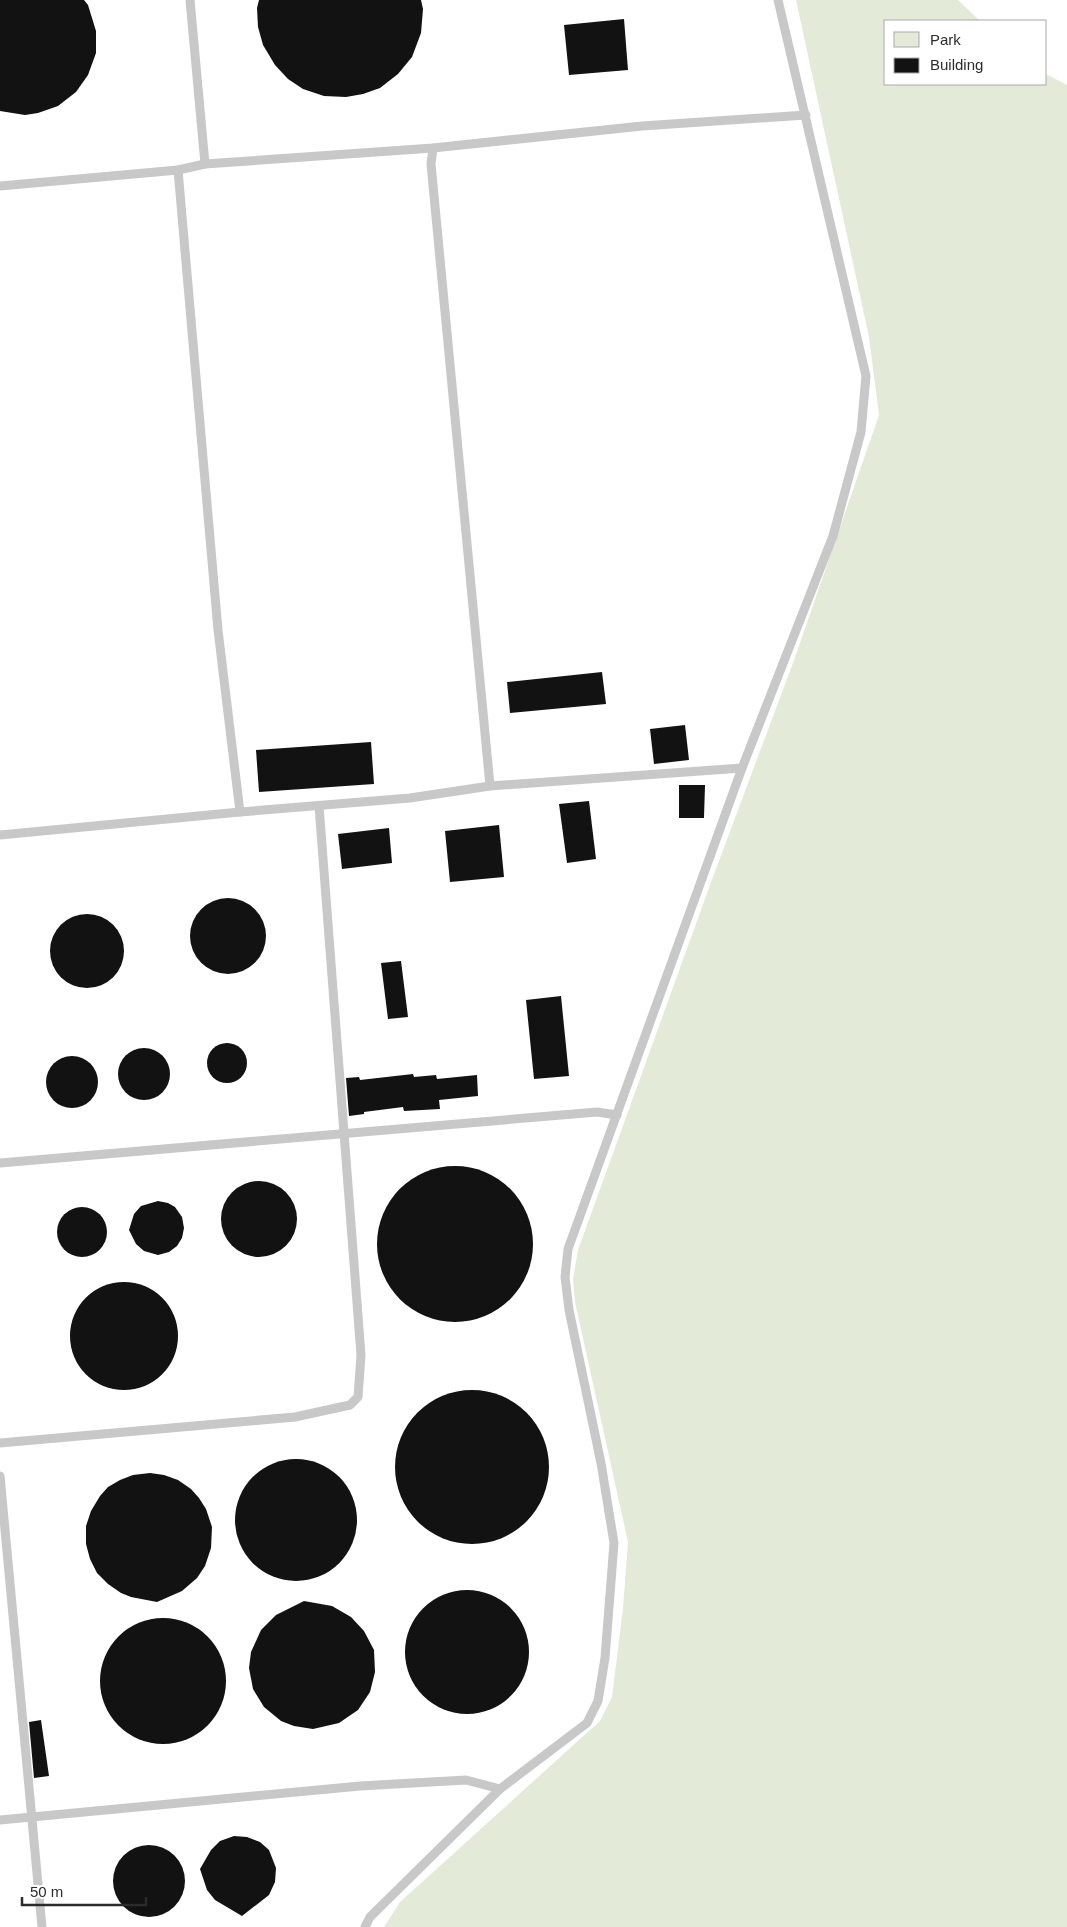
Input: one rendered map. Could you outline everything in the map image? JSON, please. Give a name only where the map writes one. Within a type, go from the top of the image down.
[{"type":"lane","points":[[190,0],[205,164]]},
{"type":"lane","points":[[365,1927],[370,1917],[500,1789],[587,1723],[598,1701],[604,1658],[614,1543],[601,1463],[569,1310],[565,1277],[568,1249],[617,1115],[627,1080],[742,768],[833,536],[861,432],[866,376],[778,0]]},
{"type":"lane","points":[[0,186],[178,170],[205,164],[433,148],[642,126],[806,115]]},
{"type":"lane","points":[[433,148],[431,164],[490,786]]},
{"type":"lane","points":[[178,170],[218,630],[240,812]]},
{"type":"lane","points":[[0,835],[410,798],[490,786],[742,768]]},
{"type":"lane","points":[[0,1443],[295,1417],[350,1405],[358,1396],[361,1355],[319,806]]},
{"type":"lane","points":[[0,1163],[344,1132],[597,1112],[617,1115]]},
{"type":"lane","points":[[0,1476],[42,1927]]},
{"type":"lane","points":[[0,1820],[360,1786],[466,1780],[500,1789]]},
{"type":"green space","points":[[796,0],[958,0],[979,20],[884,20],[884,85],[1047,85],[1047,75],[1067,85],[1067,1927],[384,1927],[400,1902],[600,1721],[612,1697],[623,1608],[628,1542],[575,1302],[573,1279],[578,1250],[710,885],[793,663],[879,415],[869,337]]},
{"type":"building","points":[[0,0],[84,0],[88,5],[96,31],[96,53],[88,75],[76,92],[58,106],[25,115],[0,111]]},
{"type":"building","points":[[259,0],[421,0],[423,9],[421,33],[412,57],[398,74],[380,88],[346,97],[324,96],[303,89],[288,79],[275,65],[263,45],[258,27],[257,8]]},
{"type":"building","points":[[624,19],[628,70],[569,75],[564,25]]},
{"type":"building","points":[[602,672],[606,704],[510,713],[507,682]]},
{"type":"building","points":[[685,725],[689,760],[654,764],[650,729]]},
{"type":"building","points":[[371,742],[374,784],[259,792],[256,750]]},
{"type":"building","points":[[679,785],[705,785],[704,818],[679,818]]},
{"type":"building","points":[[589,801],[596,859],[567,863],[559,804]]},
{"type":"building","points":[[499,825],[504,877],[450,882],[445,831]]},
{"type":"building","points":[[389,828],[392,863],[342,869],[338,834]]},
{"type":"building","points":[[228,898],[242,901],[255,909],[263,922],[266,936],[263,950],[255,963],[242,971],[228,974],[214,971],[201,963],[193,950],[190,936],[193,922],[201,909],[214,901]]},
{"type":"building","points":[[87,914],[108,920],[118,930],[124,951],[118,972],[108,982],[87,988],[66,982],[56,972],[50,951],[56,930],[66,920]]},
{"type":"building","points":[[401,961],[408,1017],[388,1019],[381,963]]},
{"type":"building","points":[[561,996],[569,1076],[534,1079],[526,1000]]},
{"type":"building","points":[[227,1043],[238,1046],[244,1052],[247,1063],[244,1074],[238,1080],[227,1083],[216,1080],[210,1074],[207,1063],[210,1052],[216,1046]]},
{"type":"building","points":[[144,1048],[154,1050],[162,1056],[168,1064],[170,1074],[168,1084],[162,1092],[154,1098],[144,1100],[134,1098],[126,1092],[120,1084],[118,1074],[120,1064],[126,1056],[134,1050]]},
{"type":"building","points":[[67,1056],[77,1056],[87,1060],[94,1067],[98,1082],[94,1097],[87,1104],[77,1108],[67,1108],[57,1104],[50,1097],[46,1087],[46,1077],[50,1067],[57,1060]]},
{"type":"building","points":[[413,1074],[414,1077],[436,1075],[437,1079],[477,1075],[478,1096],[439,1100],[440,1109],[404,1111],[403,1107],[349,1116],[346,1078],[359,1077],[360,1080]]},
{"type":"building","points":[[455,1166],[485,1172],[498,1179],[510,1189],[520,1201],[527,1214],[533,1244],[527,1274],[520,1287],[510,1299],[498,1309],[485,1316],[455,1322],[425,1316],[412,1309],[400,1299],[390,1287],[383,1274],[377,1244],[383,1214],[390,1201],[400,1189],[412,1179],[425,1172]]},
{"type":"building","points":[[259,1181],[273,1184],[286,1192],[294,1205],[297,1219],[294,1233],[286,1246],[273,1254],[259,1257],[245,1254],[232,1246],[224,1233],[221,1219],[224,1205],[232,1192],[245,1184]]},
{"type":"building","points":[[158,1201],[175,1207],[182,1217],[184,1228],[182,1238],[177,1246],[169,1252],[158,1255],[144,1251],[136,1244],[129,1230],[134,1214],[141,1206]]},
{"type":"building","points":[[77,1207],[87,1207],[100,1214],[107,1227],[107,1237],[100,1250],[87,1257],[77,1257],[68,1253],[61,1246],[57,1237],[57,1227],[61,1218],[68,1211]]},
{"type":"building","points":[[124,1282],[145,1286],[162,1298],[174,1315],[178,1336],[174,1357],[162,1374],[145,1386],[124,1390],[103,1386],[86,1374],[74,1357],[70,1336],[74,1315],[86,1298],[103,1286]]},
{"type":"building","points":[[472,1390],[487,1391],[502,1396],[527,1412],[543,1437],[548,1452],[548,1482],[543,1497],[527,1522],[502,1538],[487,1543],[472,1544],[457,1543],[442,1538],[417,1522],[401,1497],[396,1482],[395,1467],[396,1452],[401,1437],[417,1412],[442,1396],[457,1391]]},
{"type":"building","points":[[296,1459],[319,1463],[339,1477],[353,1497],[357,1520],[353,1543],[339,1563],[319,1577],[296,1581],[273,1577],[253,1563],[239,1543],[235,1520],[239,1497],[253,1477],[273,1463]]},
{"type":"building","points":[[150,1473],[178,1480],[191,1489],[206,1509],[212,1527],[211,1548],[205,1566],[197,1578],[182,1591],[157,1602],[131,1597],[108,1584],[97,1573],[90,1559],[86,1544],[86,1526],[91,1511],[108,1487],[133,1475]]},
{"type":"building","points":[[467,1590],[491,1595],[502,1600],[511,1608],[519,1617],[524,1628],[529,1652],[524,1676],[519,1687],[511,1696],[502,1704],[491,1709],[467,1714],[443,1709],[432,1704],[423,1696],[415,1687],[410,1676],[405,1652],[410,1628],[415,1617],[423,1608],[432,1600],[443,1595]]},
{"type":"building","points":[[304,1601],[332,1606],[351,1617],[364,1631],[374,1650],[375,1672],[370,1692],[358,1710],[339,1723],[313,1729],[294,1726],[281,1721],[264,1707],[253,1689],[249,1668],[251,1652],[261,1630],[276,1615]]},
{"type":"building","points":[[163,1618],[187,1623],[198,1628],[208,1636],[216,1646],[221,1657],[226,1681],[221,1705],[216,1716],[208,1726],[198,1734],[187,1739],[163,1744],[139,1739],[128,1734],[118,1726],[110,1716],[105,1705],[100,1681],[105,1657],[110,1646],[118,1636],[128,1628],[139,1623]]},
{"type":"building","points":[[41,1720],[49,1776],[34,1778],[29,1722]]},
{"type":"building","points":[[234,1836],[247,1837],[260,1842],[269,1850],[276,1868],[275,1882],[269,1895],[242,1916],[215,1900],[207,1890],[200,1869],[211,1850],[220,1841]]},
{"type":"building","points":[[149,1845],[169,1851],[179,1861],[185,1881],[179,1901],[169,1911],[149,1917],[129,1911],[119,1901],[113,1881],[119,1861],[129,1851]]}]
